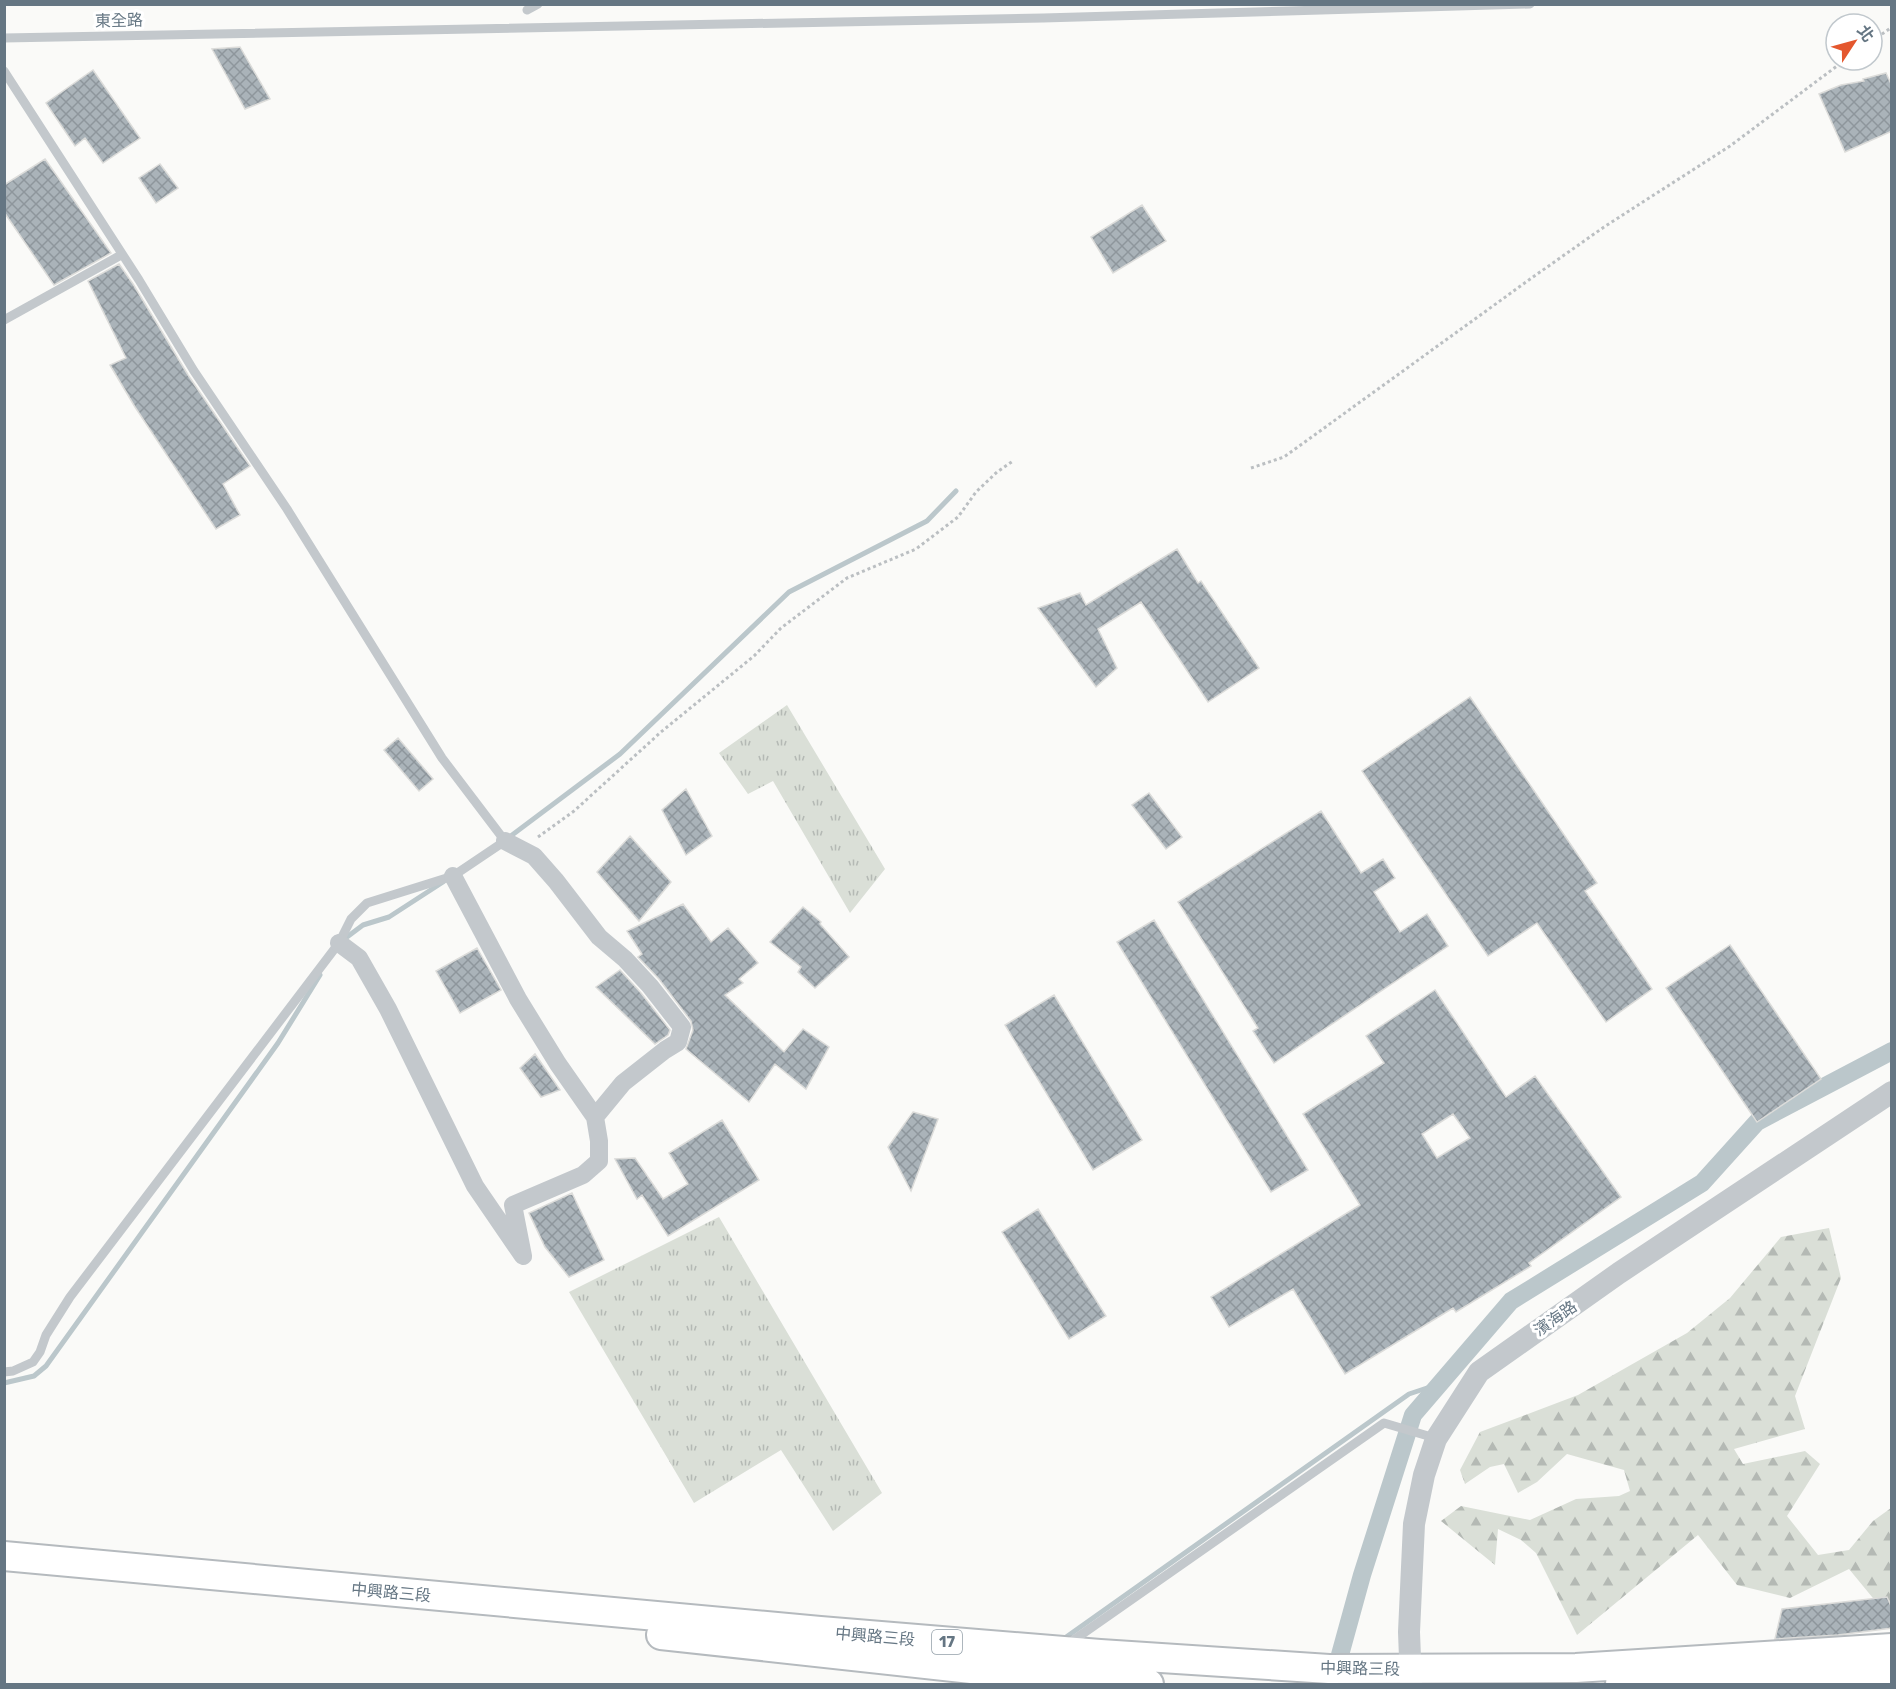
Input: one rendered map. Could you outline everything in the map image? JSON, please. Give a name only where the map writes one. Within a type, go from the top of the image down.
[{"type":"main road","name":"中興路三段","points":[[4,1556],[808,1630],[1059,1651],[1329,1669],[1362,1677],[1411,1677],[1576,1668],[1892,1648]]},
{"type":"main road","name":"中興路三段","points":[[4,1572],[149,1584],[613,1630],[1019,1680],[1075,1677],[1149,1684]]},
{"type":"main road","points":[[1620,1684],[1892,1670]]},
{"type":"street","points":[[505,841],[534,856],[598,937],[625,959],[650,986],[682,1027],[678,1042],[623,1083],[595,1117]]},
{"type":"street","points":[[339,943],[359,958],[365,968],[388,1009],[475,1186],[523,1256],[513,1205],[583,1175],[599,1161],[599,1141],[595,1117],[518,999],[453,876]]},
{"type":"street","name":"濱海路","points":[[1411,1677],[1409,1632],[1414,1524],[1424,1475],[1436,1439],[1479,1372],[1619,1273],[1892,1092]]},
{"type":"street","points":[[1019,1680],[1059,1651]]},
{"type":"lane","points":[[527,10],[538,4]]},
{"type":"lane","name":"東全路","points":[[4,38],[1042,18],[1530,4]]},
{"type":"lane","points":[[4,71],[139,280],[200,380],[286,509],[442,758],[505,841],[453,876],[367,903],[351,919],[339,943],[70,1297],[46,1335],[40,1352],[33,1362],[13,1371],[4,1372]]},
{"type":"lane","points":[[4,320],[121,255]]},
{"type":"lane","points":[[1059,1651],[1384,1424],[1436,1439]]},
{"type":"path","points":[[1251,468],[1284,457],[1604,227],[1730,146],[1829,72]]},
{"type":"path","points":[[505,841],[524,848],[574,811],[661,732],[754,656],[781,628],[847,578],[916,549],[958,517],[975,492],[997,472],[1013,462]]},
{"type":"green space","points":[[787,705],[885,869],[850,913],[773,781],[748,794],[719,753]]},
{"type":"green space","points":[[719,1217],[882,1493],[833,1531],[781,1450],[694,1503],[569,1292]]},
{"type":"green space","points":[[1829,1228],[1841,1278],[1795,1396],[1805,1429],[1734,1449],[1743,1464],[1805,1451],[1820,1464],[1787,1516],[1818,1555],[1849,1550],[1873,1521],[1891,1508],[1891,1620],[1849,1569],[1790,1598],[1737,1585],[1698,1535],[1577,1635],[1536,1553],[1521,1540],[1498,1529],[1495,1565],[1441,1521],[1461,1506],[1530,1520],[1576,1499],[1619,1496],[1630,1491],[1624,1470],[1567,1454],[1537,1482],[1518,1493],[1504,1464],[1490,1467],[1465,1484],[1460,1470],[1480,1432],[1578,1395],[1687,1333],[1730,1298],[1781,1237]]},
{"type":"building","points":[[240,47],[270,99],[245,109],[212,49]]},
{"type":"building","points":[[93,70],[140,138],[103,163],[85,138],[75,146],[46,103]]},
{"type":"building","points":[[1886,73],[1892,86],[1892,131],[1845,152],[1819,94],[1841,85],[1864,81],[1863,79]]},
{"type":"building","points":[[45,159],[111,253],[54,285],[4,212],[4,185]]},
{"type":"building","points":[[160,164],[178,188],[156,203],[139,178]]},
{"type":"building","points":[[1142,205],[1166,241],[1113,273],[1091,237]]},
{"type":"building","points":[[119,264],[188,375],[250,466],[223,484],[240,515],[216,529],[135,407],[110,365],[126,358],[88,281]]},
{"type":"building","points":[[1177,549],[1198,583],[1201,581],[1259,668],[1208,702],[1141,602],[1098,629],[1117,668],[1096,687],[1038,608],[1080,593],[1086,605]]},
{"type":"building","points":[[1470,697],[1597,883],[1585,891],[1652,989],[1606,1022],[1537,923],[1488,956],[1362,771]]},
{"type":"building","points":[[398,738],[433,779],[419,791],[384,750]]},
{"type":"building","points":[[686,789],[712,836],[686,855],[662,810]]},
{"type":"building","points":[[1149,793],[1182,837],[1166,849],[1132,805]]},
{"type":"building","points":[[1321,811],[1361,873],[1383,859],[1395,878],[1374,892],[1400,932],[1427,914],[1448,946],[1274,1063],[1253,1031],[1258,1028],[1178,902]]},
{"type":"building","points":[[630,836],[671,882],[639,921],[597,872]]},
{"type":"building","points":[[683,904],[711,942],[728,928],[758,963],[739,979],[743,983],[725,995],[784,1052],[803,1029],[829,1047],[806,1089],[775,1064],[749,1102],[686,1049],[693,1030],[691,1021],[659,979],[638,957],[642,954],[627,931]]},
{"type":"building","points":[[803,907],[821,922],[820,924],[849,957],[815,988],[798,972],[801,967],[770,942]]},
{"type":"building","points":[[1154,920],[1308,1170],[1271,1192],[1117,942]]},
{"type":"building","points":[[1730,945],[1821,1079],[1757,1122],[1666,988]]},
{"type":"building","points":[[477,948],[501,990],[460,1013],[436,971]]},
{"type":"building","points":[[620,970],[670,1030],[668,1035],[655,1044],[596,987]]},
{"type":"building","points":[[1435,990],[1506,1097],[1535,1076],[1621,1197],[1529,1263],[1531,1266],[1456,1312],[1453,1308],[1345,1374],[1293,1289],[1229,1327],[1211,1297],[1360,1205],[1303,1114],[1384,1063],[1366,1036]],"holes":[[[1453,1114],[1470,1138],[1437,1158],[1422,1134]]]},
{"type":"building","points":[[1054,995],[1142,1140],[1093,1170],[1005,1025]]},
{"type":"building","points":[[535,1054],[560,1090],[541,1097],[520,1068]]},
{"type":"building","points":[[913,1112],[938,1119],[911,1191],[888,1147]]},
{"type":"building","points":[[722,1120],[759,1180],[668,1236],[642,1195],[637,1199],[615,1159],[635,1158],[663,1199],[688,1184],[669,1153]]},
{"type":"building","points":[[572,1193],[604,1260],[569,1277],[545,1247],[529,1213]]},
{"type":"building","points":[[1038,1209],[1106,1316],[1069,1339],[1002,1232]]},
{"type":"building","points":[[1887,1597],[1892,1608],[1892,1628],[1838,1635],[1775,1639],[1782,1609]]},
{"type":"waterway","points":[[508,838],[620,754],[789,592],[927,521],[956,491]]},
{"type":"waterway","points":[[343,940],[363,925],[389,917],[443,882]]},
{"type":"waterway","points":[[4,1383],[34,1376],[46,1366],[278,1043],[320,975]]},
{"type":"waterway","points":[[1332,1684],[1362,1575],[1413,1415],[1511,1301],[1702,1183],[1757,1122],[1892,1051]]},
{"type":"waterway","points":[[1062,1640],[1409,1394],[1439,1384]]}]
